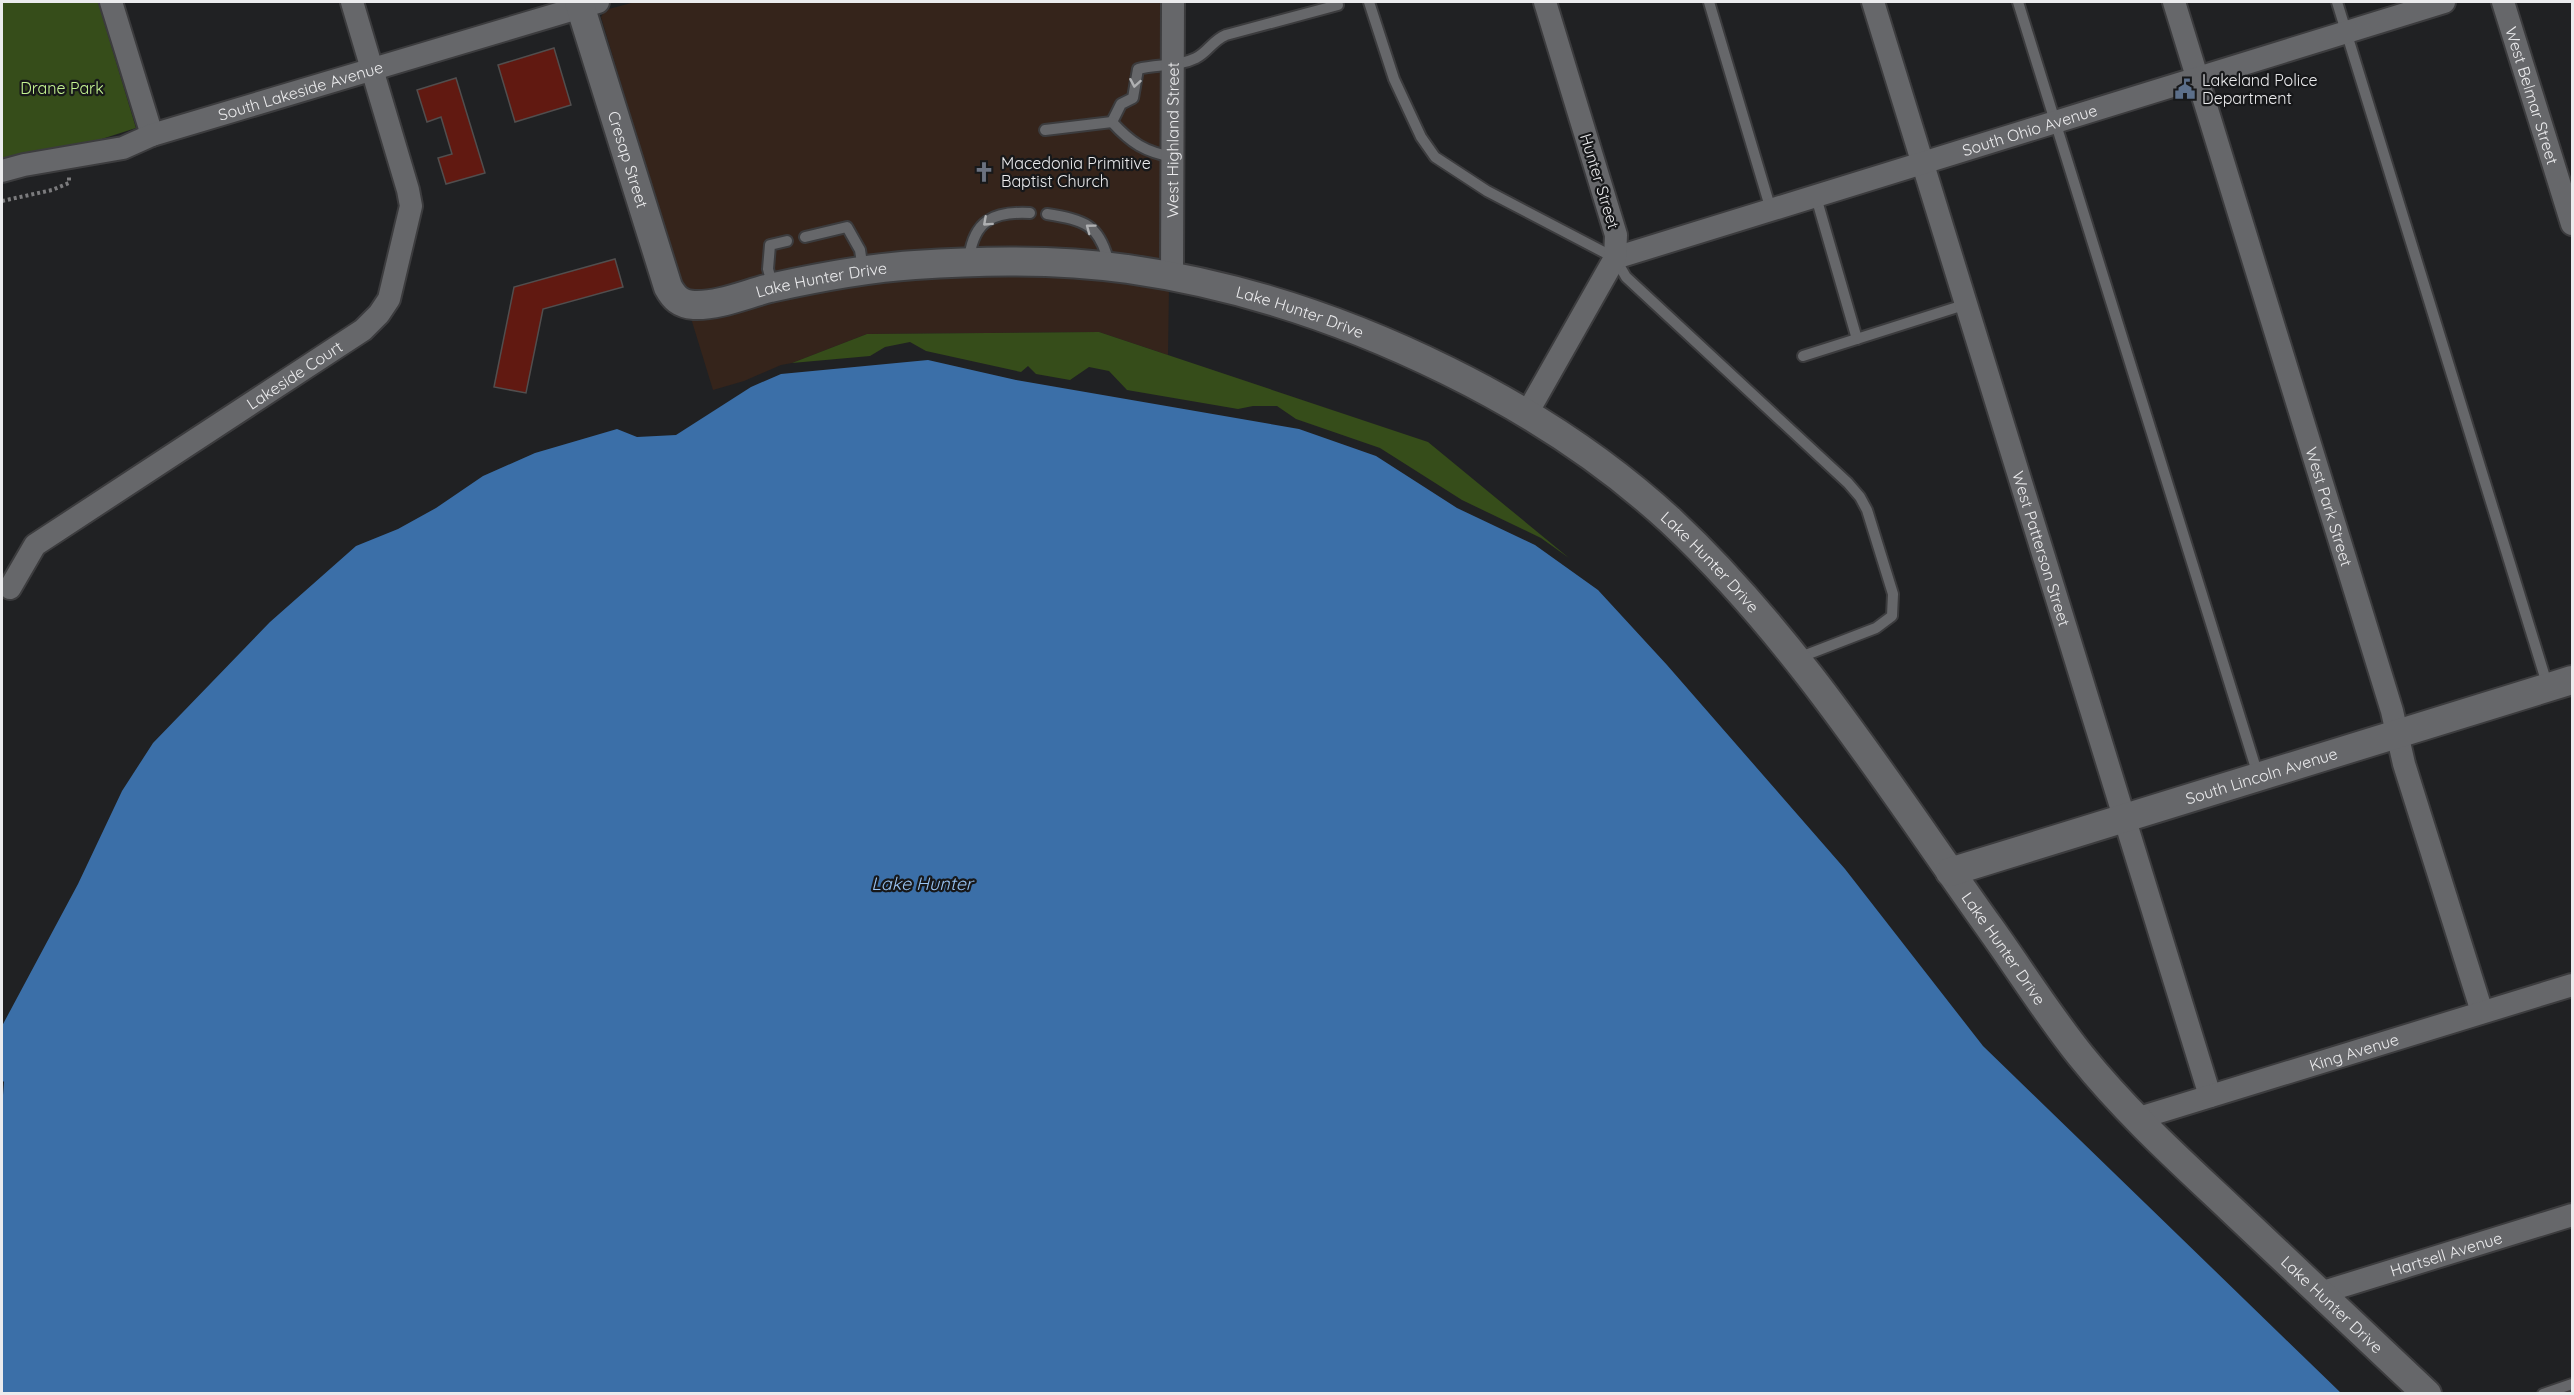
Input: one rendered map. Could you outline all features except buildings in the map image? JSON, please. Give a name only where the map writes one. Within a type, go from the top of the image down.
[{"type":"street","points":[[111,2],[152,135]]},
{"type":"street","name":"Lakeside Court","points":[[10,588],[35,545],[363,330],[379,314],[389,299],[411,206],[352,2]]},
{"type":"street","name":"West Highland Street","points":[[1172,276],[1173,2]]},
{"type":"street","name":"Hunter Street","points":[[1545,2],[1616,235],[1615,258]]},
{"type":"street","name":"West Patterson Street","points":[[1873,2],[2210,1096]]},
{"type":"street","name":"West Park Street","points":[[2174,2],[2398,735],[2404,764],[2482,1012]]},
{"type":"street","name":"South Ohio Avenue","points":[[1615,258],[2444,2]]},
{"type":"street","name":"West Belmar Street","points":[[2503,2],[2572,224]]},
{"type":"street","name":"South Lakeside Avenue","points":[[2,171],[123,148],[152,135],[373,70],[586,3]]},
{"type":"street","name":"Cresap Street","points":[[586,3],[668,287],[671,295],[680,302],[693,305]]},
{"type":"street","points":[[1526,415],[1615,258]]},
{"type":"street","name":"Lake Hunter Drive","points":[[693,305],[711,303],[773,287],[906,265],[1035,261],[1110,267],[1172,276],[1310,311],[1404,349],[1483,388],[1526,415],[1605,467],[1666,517],[1735,586],[1796,658],[2079,1053],[2136,1119],[2427,1394]]},
{"type":"street","name":"South Lincoln Avenue","points":[[1950,872],[2560,684]]},
{"type":"street","name":"King Avenue","points":[[2136,1119],[2572,985]]},
{"type":"street","name":"Hartsell Avenue","points":[[2320,1293],[2572,1215]]},
{"type":"lane","points":[[1369,2],[1394,80],[1421,137],[1436,157],[1487,191],[1615,258],[1626,277],[1848,483],[1860,497],[1867,510],[1893,594],[1892,616],[1876,628],[1796,658]]},
{"type":"lane","points":[[1709,2],[1771,211]]},
{"type":"lane","points":[[2018,2],[2259,777]]},
{"type":"lane","points":[[2337,2],[2560,684]]},
{"type":"lane","points":[[1112,123],[1121,104],[1133,98],[1138,69],[1173,65],[1199,57],[1213,42],[1226,35],[1338,5]]},
{"type":"lane","points":[[1046,130],[1112,123],[1134,144],[1152,153],[1173,158]]},
{"type":"lane","points":[[1816,197],[1857,339]]},
{"type":"lane","points":[[969,262],[971,243],[976,232],[996,214],[1030,213]]},
{"type":"lane","points":[[1047,214],[1075,219],[1089,225],[1098,234],[1105,247],[1110,267]]},
{"type":"lane","points":[[805,237],[847,227],[860,250],[864,272]]},
{"type":"lane","points":[[773,287],[768,268],[770,245],[787,241]]},
{"type":"lane","points":[[1803,356],[1967,304]]},
{"type":"lane","points":[[2542,1394],[2572,1384]]},
{"type":"path","points":[[2,201],[52,190],[69,183],[71,158]]},
{"type":"shaded area","points":[[635,2],[1161,2],[1161,264],[1126,258],[710,293],[683,290],[601,17],[605,10]]},
{"type":"shaded area","points":[[1033,272],[1169,287],[1168,355],[1099,332],[867,334],[744,381],[713,390],[690,315],[852,281]]},
{"type":"green space","name":"Drane Park","points":[[2,2],[98,2],[136,128],[2,171]]},
{"type":"green space","points":[[1099,332],[1428,442],[1569,558],[1541,538],[1462,500],[1380,448],[1296,419],[1277,406],[1253,406],[1238,409],[1127,390],[1109,371],[1089,367],[1070,380],[1036,374],[1028,366],[1021,372],[926,351],[910,342],[885,347],[870,356],[792,363],[867,334]]},
{"type":"water","name":"Lake Hunter","points":[[928,360],[1016,380],[1299,429],[1376,456],[1457,508],[1535,545],[1598,590],[1667,665],[1845,869],[1983,1046],[2341,1393],[2,1393],[2,1108],[4,1082],[2,1080],[2,1026],[78,884],[122,791],[153,743],[270,622],[356,546],[398,529],[436,508],[483,476],[535,453],[617,429],[637,437],[676,435],[751,387],[781,374]]},
{"type":"place","name":"Lakeland Police Department","points":[[2185,89]]},
{"type":"place","name":"Macedonia Primitive Baptist Church","points":[[984,172]]}]
